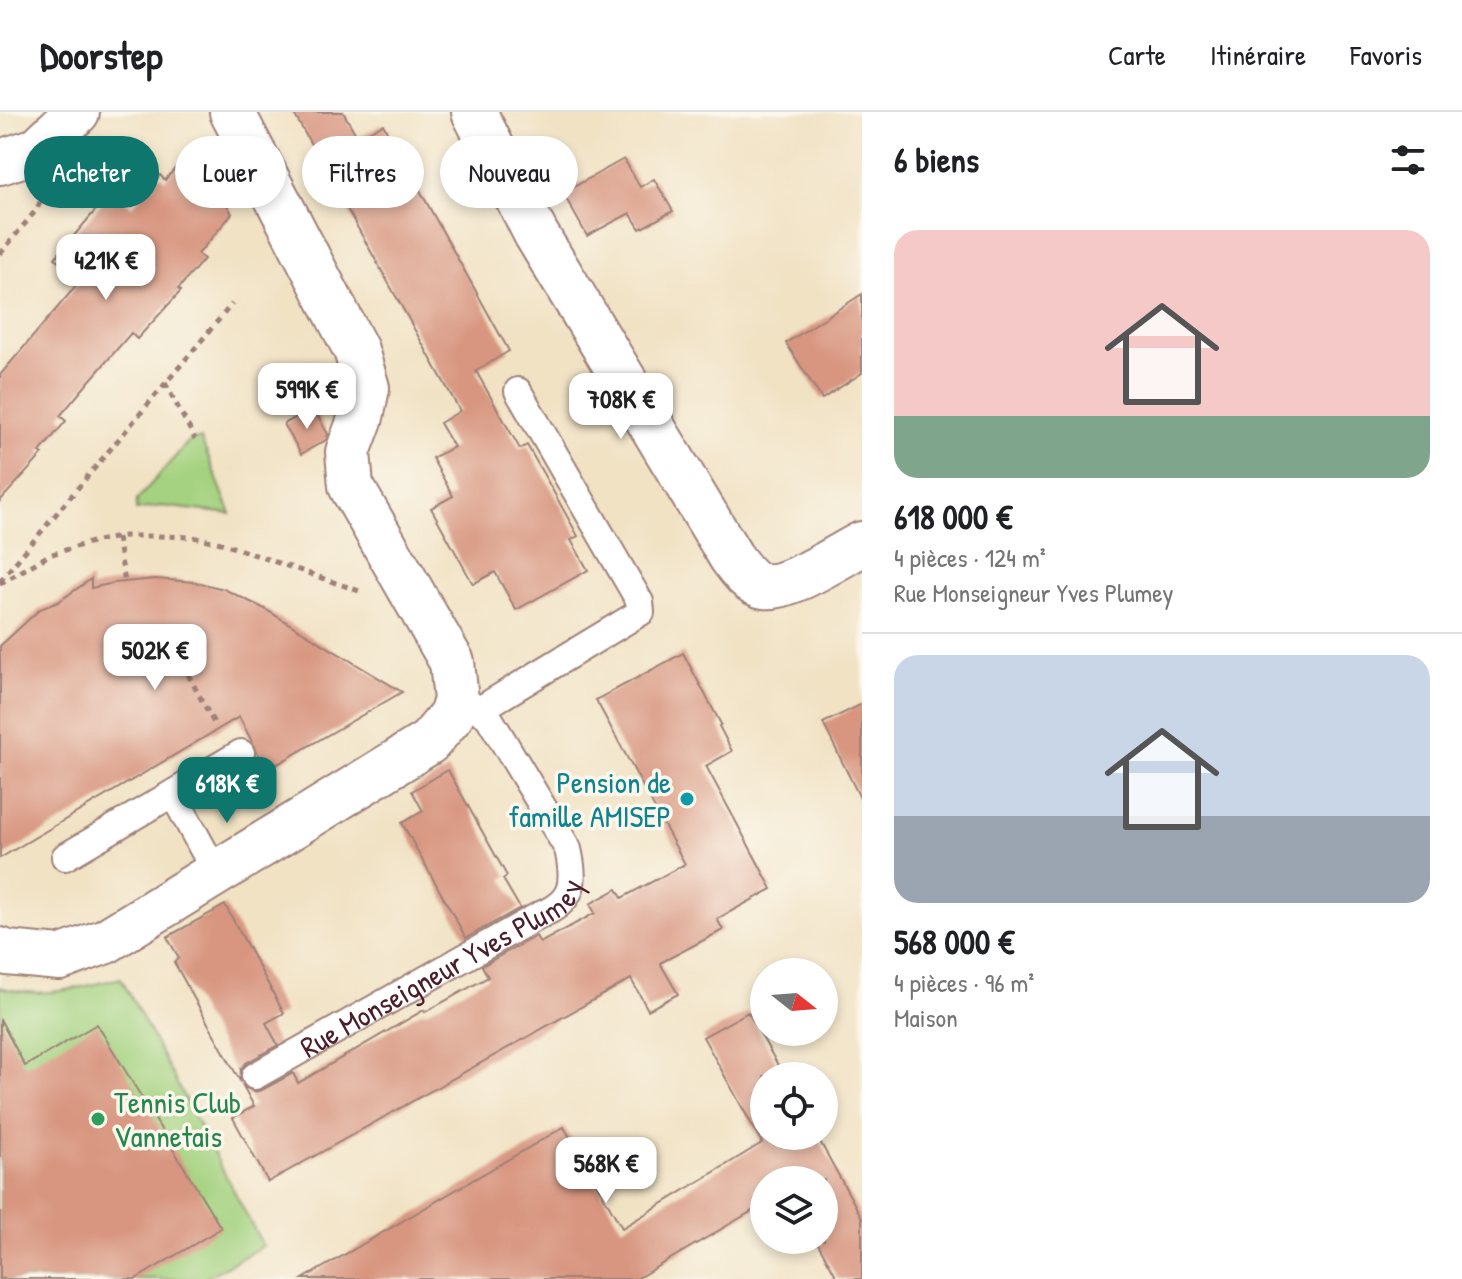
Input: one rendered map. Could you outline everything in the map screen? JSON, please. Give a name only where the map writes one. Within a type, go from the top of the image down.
[{"type":"street","points":[[18,156],[77,112]]},
{"type":"street","points":[[0,950],[60,958],[106,941],[429,742],[451,716],[468,705],[452,662],[427,615],[351,486],[348,452],[361,417],[367,388],[356,350],[232,112]]},
{"type":"street","points":[[474,112],[536,234],[722,544],[744,574],[761,586],[783,584],[862,544]]},
{"type":"lane","points":[[468,705],[641,612],[640,602],[518,391]]},
{"type":"lane","name":"Rue Monseigneur Yves Plumey","points":[[255,1076],[525,923],[557,908],[568,894],[573,872],[568,849],[493,724],[468,705]]},
{"type":"lane","points":[[65,857],[236,755]]},
{"type":"lane","points":[[173,794],[216,873]]},
{"type":"path","points":[[0,254],[37,209],[49,180],[18,156]]},
{"type":"path","points":[[0,583],[232,304]]},
{"type":"path","points":[[165,383],[195,439]]},
{"type":"path","points":[[0,583],[49,555],[92,542],[117,538],[193,537],[221,543],[427,615]]},
{"type":"path","points":[[117,538],[125,582]]},
{"type":"path","points":[[157,639],[172,659],[184,667],[236,755]]},
{"type":"green space","points":[[201,439],[231,514],[161,506],[136,510],[137,500],[190,440]]},
{"type":"green space","name":"Tennis Club Vannetais","points":[[121,978],[263,1246],[203,1279],[0,1279],[0,987],[46,992]]},
{"type":"building","points":[[293,112],[343,112],[357,136],[306,136]]},
{"type":"building","points":[[383,124],[390,136],[362,136]]},
{"type":"building","points":[[624,159],[640,187],[654,179],[673,211],[640,229],[630,213],[587,236],[571,208],[578,208],[578,185]]},
{"type":"building","points":[[175,169],[175,208],[229,208],[232,214],[198,254],[204,259],[178,289],[181,291],[137,339],[131,333],[87,384],[60,416],[66,421],[40,452],[43,454],[0,501],[0,375],[81,280],[55,258],[98,208],[159,208],[159,176],[165,180]]},
{"type":"building","points":[[424,198],[509,351],[476,371],[520,449],[527,445],[553,491],[578,536],[571,540],[588,570],[516,610],[495,572],[473,584],[431,508],[453,496],[432,458],[454,447],[440,423],[460,411],[347,208],[424,208]]},
{"type":"building","points":[[862,294],[862,373],[822,399],[786,343]]},
{"type":"building","points":[[313,408],[328,434],[326,440],[301,454],[284,424]]},
{"type":"building","points":[[91,579],[91,588],[155,579],[195,582],[224,589],[263,608],[402,692],[267,770],[239,717],[0,858],[0,646],[40,609],[58,602]]},
{"type":"building","points":[[683,653],[732,751],[706,766],[772,889],[717,919],[723,930],[660,963],[678,994],[648,1010],[631,979],[268,1182],[233,1118],[254,1106],[243,1086],[254,1092],[262,1090],[293,1073],[298,1083],[488,977],[482,966],[536,936],[540,943],[595,913],[590,904],[617,889],[622,898],[685,864],[596,700]]},
{"type":"building","points":[[862,704],[862,802],[823,723]]},
{"type":"building","points":[[448,770],[507,876],[503,879],[520,908],[466,938],[402,823],[423,811],[412,791]]},
{"type":"building","points":[[225,905],[284,1013],[266,1023],[278,1045],[246,1063],[241,1069],[240,1081],[174,962],[179,958],[167,937]]},
{"type":"building","points":[[748,1012],[750,1046],[767,1046],[776,1062],[750,1062],[750,1121],[703,1037]]},
{"type":"building","name":"Tennis Club Vannetais","points":[[0,1019],[25,1066],[97,1024],[221,1228],[136,1279],[0,1279]]},
{"type":"building","points":[[564,1127],[622,1228],[750,1150],[825,1150],[833,1166],[750,1166],[750,1212],[636,1279],[303,1279]]},
{"type":"building","points":[[838,1174],[862,1218],[862,1279],[838,1279],[824,1254],[838,1254]]},
{"type":"place","name":"Pension de famille AMISEP","points":[[687,799]]},
{"type":"place","name":"Tennis Club Vannetais","points":[[98,1119]]}]
